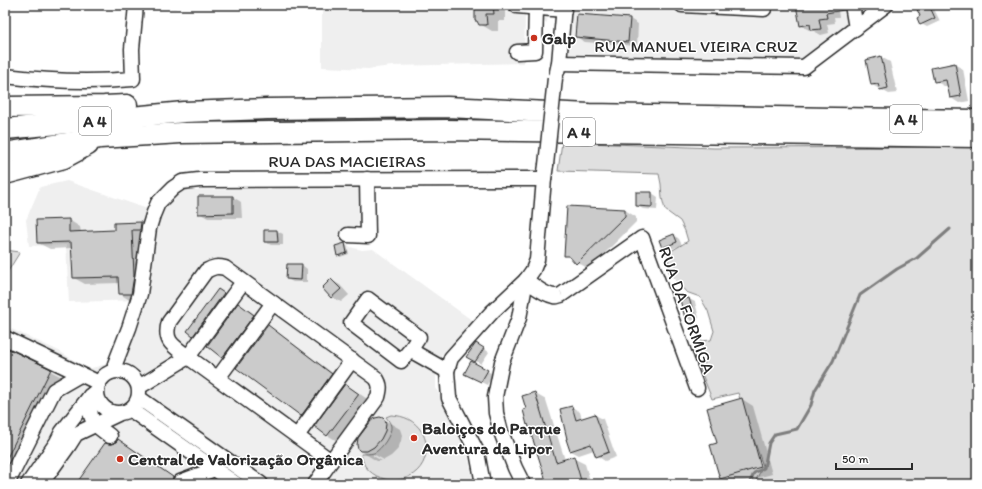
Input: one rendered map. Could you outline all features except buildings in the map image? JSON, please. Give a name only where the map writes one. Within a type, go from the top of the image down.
[{"type":"highway","points":[[7,107],[133,105],[184,112]]},
{"type":"highway","name":"A 4","points":[[5,129],[184,112],[447,107],[589,114],[977,120]]},
{"type":"highway","name":"A 4","points":[[5,153],[100,138],[181,133],[446,130],[977,137]]},
{"type":"highway","points":[[5,174],[64,158],[100,138]]},
{"type":"street","points":[[5,76],[82,81],[132,79],[132,49],[136,5]]},
{"type":"street","points":[[682,5],[764,9]]},
{"type":"street","points":[[852,5],[856,28]]},
{"type":"street","name":"RUA MANUEL VIEIRA CRUZ","points":[[559,63],[804,66],[886,5]]},
{"type":"street","points":[[483,484],[477,452],[449,398],[447,371],[450,358],[492,312],[526,280],[533,270],[537,260],[544,179],[555,78],[559,63],[564,7],[518,6]]},
{"type":"street","points":[[517,52],[535,51],[536,7]]},
{"type":"street","points":[[348,235],[368,236],[367,179]]},
{"type":"street","name":"RUA DAS MACIEIRAS","points":[[115,371],[115,364],[140,294],[149,228],[153,215],[158,203],[173,188],[182,182],[199,180],[544,179]]},
{"type":"street","name":"RUA DA FORMIGA","points":[[526,280],[555,297],[561,295],[642,238],[697,388]]},
{"type":"street","points":[[315,484],[378,397],[380,383],[376,378],[352,360],[225,268],[218,266],[206,271],[169,322],[166,331],[167,337],[172,344],[188,357],[331,461]]},
{"type":"street","points":[[523,484],[501,432],[496,414],[495,397],[502,362],[519,318],[526,280]]},
{"type":"street","points":[[139,393],[188,357],[243,282]]},
{"type":"street","points":[[368,299],[419,337],[411,349],[402,360],[351,323],[368,299]]},
{"type":"street","points":[[218,378],[273,303]]},
{"type":"street","points":[[5,338],[80,375],[95,390],[100,404],[105,409],[111,412],[124,412],[215,469],[236,484]]},
{"type":"street","points":[[411,349],[447,371]]},
{"type":"street","points":[[297,436],[352,360]]},
{"type":"street","points":[[28,484],[57,442],[62,432],[95,390],[102,377],[108,373],[122,371],[129,373],[134,378],[138,384],[139,393],[136,404],[124,412],[57,442]]},
{"type":"street","points":[[7,484],[54,390],[80,375]]},
{"type":"street","points":[[95,390],[90,412],[95,425],[110,436]]},
{"type":"street","points":[[139,393],[261,484]]},
{"type":"street","points":[[41,484],[76,434]]},
{"type":"street","points":[[180,482],[215,469]]},
{"type":"shaded area","points":[[314,5],[549,5],[547,23],[542,20],[539,15],[525,13],[524,63],[392,66],[368,69],[322,67],[322,6]]},
{"type":"shaded area","points":[[570,5],[873,5],[799,60],[566,54]]},
{"type":"shaded area","points":[[562,142],[714,148],[977,147],[977,484],[754,484],[763,466],[738,393],[712,399],[700,369],[705,366],[701,341],[711,340],[714,331],[708,311],[700,297],[686,292],[669,272],[668,253],[688,241],[680,221],[665,210],[659,174],[558,171]]},
{"type":"shaded area","points":[[67,181],[162,214],[171,198],[184,190],[360,187],[362,190],[363,222],[353,229],[347,229],[346,242],[350,247],[362,250],[373,249],[473,321],[441,355],[436,376],[436,388],[467,451],[473,480],[470,484],[5,484],[5,326],[59,351],[88,369],[111,363],[143,300],[69,302],[66,245],[29,246],[26,220],[40,187]]},
{"type":"shaded area","points":[[5,250],[20,252],[5,276]]},
{"type":"shaded area","points":[[391,415],[401,416],[419,428],[426,442],[426,453],[423,463],[417,471],[409,476],[391,480],[381,478],[372,473],[365,466],[361,454],[374,453],[383,445],[391,429],[391,425],[386,417]]},
{"type":"waterway","points":[[749,484],[754,473],[764,468],[769,443],[775,434],[797,429],[811,405],[815,390],[833,361],[860,295],[897,269],[917,258],[950,229]]},
{"type":"place","name":"Galp","points":[[534,38]]},
{"type":"place","name":"Baloiços do Parque Aventura da Lipor","points":[[414,438]]},
{"type":"place","name":"Central de Valorização Orgânica","points":[[120,459]]}]
